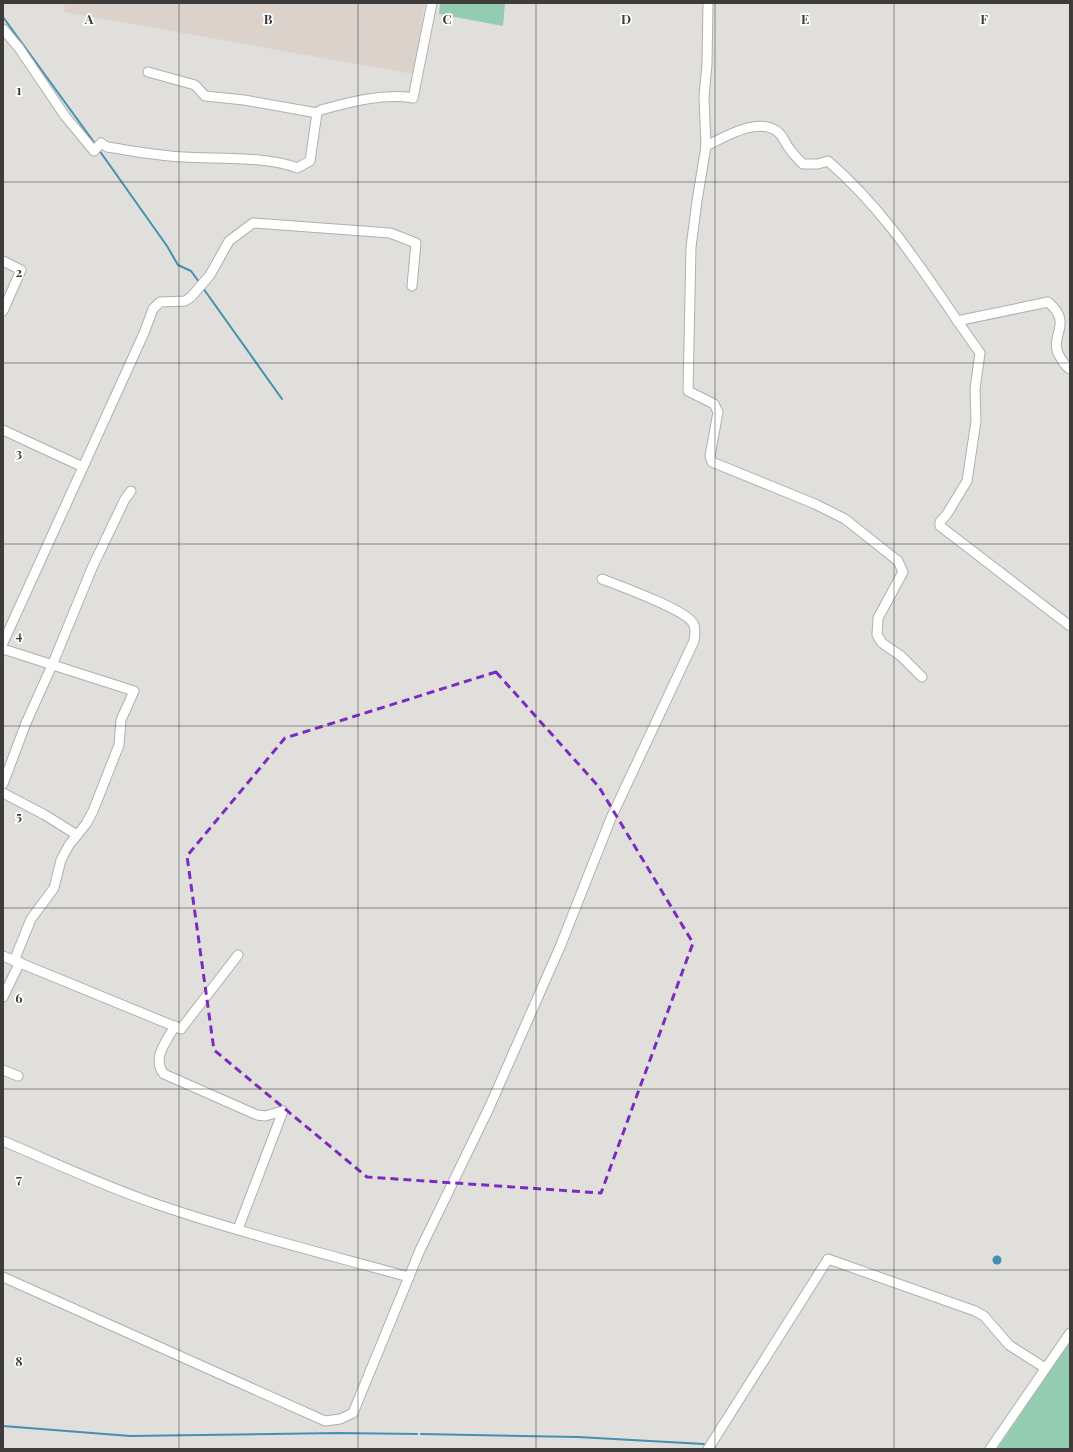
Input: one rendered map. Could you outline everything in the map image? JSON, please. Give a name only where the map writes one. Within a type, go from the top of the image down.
[{"type":"street","points":[[148,72],[195,85],[204,96],[244,100],[317,113],[321,110],[358,101],[400,96],[413,98],[432,3]]},
{"type":"street","points":[[708,3],[707,64],[704,97],[706,146],[691,247],[688,391],[714,404],[718,412],[710,460],[815,504],[845,520],[898,561],[903,572],[878,618],[877,635],[882,643],[901,656],[906,663],[922,677]]},
{"type":"street","points":[[3,29],[19,48],[65,116],[94,150],[101,143],[107,147],[156,155],[285,163],[297,168],[310,161],[317,113]]},
{"type":"street","points":[[706,146],[730,133],[762,126],[774,129],[780,134],[789,148],[803,164],[818,164],[828,161],[874,205],[894,230],[980,353],[975,389],[976,422],[967,481],[947,514],[940,522],[940,526],[1070,626]]},
{"type":"street","points":[[3,643],[144,333],[153,309],[160,302],[185,301],[202,285],[216,265],[229,241],[253,223],[390,233],[416,243],[412,286]]},
{"type":"street","points":[[3,261],[22,270],[3,311]]},
{"type":"street","points":[[957,321],[1048,302],[1057,312],[1059,320],[1060,328],[1055,346],[1056,350],[1064,364],[1070,369]]},
{"type":"street","points":[[3,430],[82,467]]},
{"type":"street","points":[[3,784],[26,723],[92,568],[125,499],[131,491]]},
{"type":"street","points":[[3,1277],[325,1421],[340,1419],[353,1413],[420,1250],[489,1108],[560,947],[611,818],[694,641],[694,625],[688,618],[653,600],[602,579]]},
{"type":"street","points":[[3,649],[134,691],[121,720],[118,745],[94,811],[61,860],[54,888],[32,919],[3,997]]},
{"type":"street","points":[[3,793],[45,815],[77,836]]},
{"type":"street","points":[[3,956],[181,1029],[238,955]]},
{"type":"street","points":[[175,1026],[158,1058],[159,1069],[164,1074],[257,1115],[265,1116],[283,1111],[238,1229]]},
{"type":"street","points":[[3,1070],[18,1076]]},
{"type":"street","points":[[3,1140],[127,1194],[238,1229],[409,1277]]},
{"type":"street","points":[[708,1449],[828,1259],[975,1311],[984,1316],[1009,1345],[1045,1368]]},
{"type":"street","points":[[990,1449],[1070,1333]]},
{"type":"highlighted area","points":[[496,672],[599,787],[693,943],[601,1193],[367,1177],[214,1050],[187,856],[285,738]]},
{"type":"shaded area","points":[[65,3],[425,3],[413,74],[64,12]]},
{"type":"green space","points":[[440,3],[505,3],[503,26],[439,14]]},
{"type":"green space","points":[[1070,1341],[1070,1449],[997,1449]]},
{"type":"water","points":[[995,1256],[999,1256],[1001,1260],[999,1264],[995,1264],[993,1262],[993,1258]]},
{"type":"waterway","points":[[3,17],[96,145]]},
{"type":"waterway","points":[[99,150],[167,246],[178,265],[191,271],[199,282]]},
{"type":"waterway","points":[[203,288],[282,399]]},
{"type":"waterway","points":[[3,1426],[130,1436],[338,1433],[417,1434]]},
{"type":"waterway","points":[[421,1434],[578,1437],[704,1444]]}]
